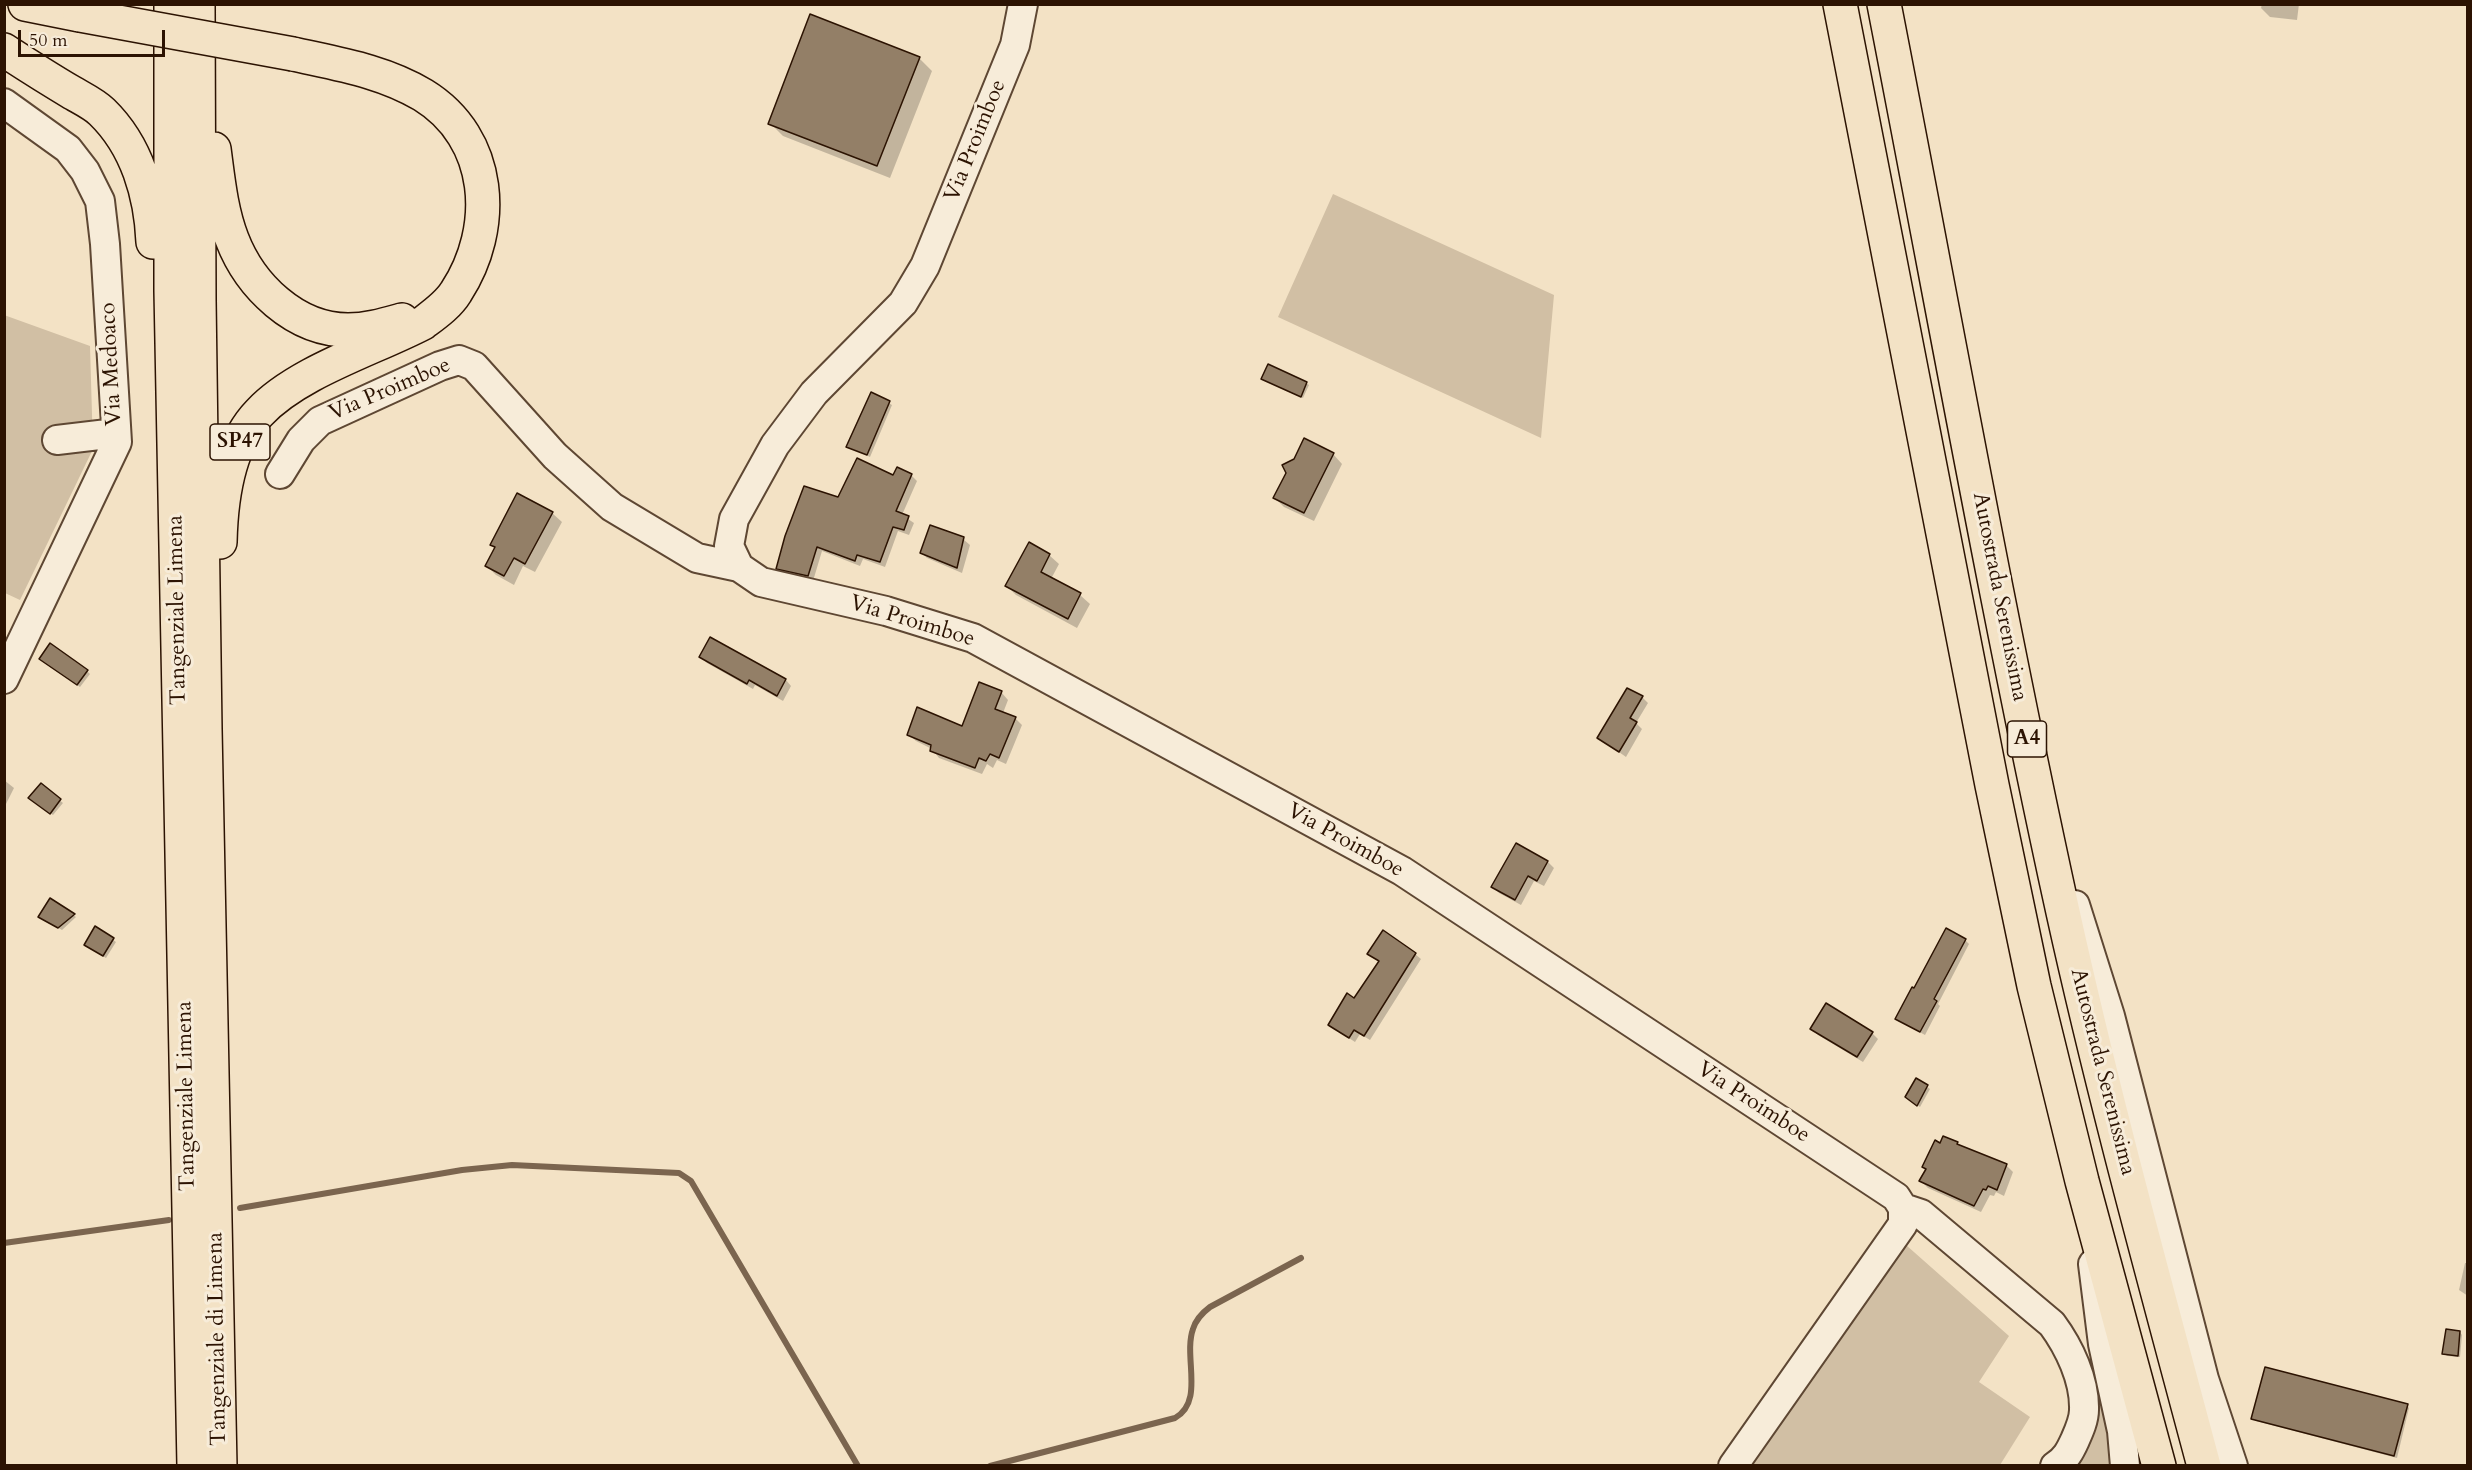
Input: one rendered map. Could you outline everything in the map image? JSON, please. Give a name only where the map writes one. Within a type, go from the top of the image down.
[{"type":"highway","name":"SP47","points":[[25,4],[293,54],[375,72],[425,96],[443,110],[458,128],[477,166],[484,208],[480,239],[456,293],[439,311],[423,323],[297,383],[275,398],[258,414],[244,435],[227,482],[220,532],[220,625],[205,729]]},
{"type":"highway","name":"Tangenziale Limena","points":[[171,4],[170,183],[175,495],[202,1214]]},
{"type":"highway","name":"Tangenziale Limena","points":[[198,4],[199,299],[205,729],[202,1214]]},
{"type":"highway","name":"SP47","points":[[215,4],[212,63],[213,139],[217,172],[232,239],[246,267],[259,285],[296,315],[318,325],[346,330],[375,328],[402,320],[431,303],[466,273]]},
{"type":"highway","name":"Autostrada Serenissima","points":[[1840,4],[1992,785],[2034,986],[2082,1181],[2159,1466]]},
{"type":"highway","name":"Autostrada Serenissima","points":[[1884,4],[2036,780],[2094,1044],[2204,1466]]},
{"type":"highway","points":[[4,50],[101,110],[122,134],[136,161],[152,217],[158,356],[175,495]]},
{"type":"highway","name":"Tangenziale di Limena","points":[[194,1466],[202,1214]]},
{"type":"highway","name":"Tangenziale di Limena","points":[[202,1214],[220,1466]]},
{"type":"street","name":"Via Proimboe","points":[[740,567],[729,546],[734,519],[774,445],[814,393],[903,303],[925,266],[1015,45],[1023,4]]},
{"type":"street","name":"Via Medoaco","points":[[4,103],[68,149],[85,171],[100,201],[105,244],[117,442],[4,679]]},
{"type":"street","name":"Via Proimboe","points":[[280,474],[301,440],[320,421],[440,366],[459,360],[474,366],[555,456],[612,507],[696,558],[740,567],[761,582],[885,611],[973,638],[1402,871],[1896,1197],[1903,1208],[1921,1214],[2052,1324],[2065,1342],[2081,1388],[2084,1410],[2080,1428],[2069,1454],[2055,1466]]},
{"type":"street","points":[[57,440],[116,433]]},
{"type":"street","points":[[2036,780],[2110,1016],[2204,1379],[2233,1466]]},
{"type":"street","points":[[2082,1181],[2103,1344],[2122,1431],[2125,1466]]},
{"type":"street","points":[[1733,1466],[1903,1224],[1903,1208]]},
{"type":"shaded area","points":[[1333,194],[1554,295],[1541,438],[1278,317]]},
{"type":"shaded area","points":[[4,315],[90,346],[93,449],[20,600],[5,593]]},
{"type":"shaded area","points":[[1906,1245],[2009,1336],[1979,1382],[2030,1417],[2000,1465],[1742,1466]]},
{"type":"shaded area","points":[[2105,1396],[2111,1465],[2071,1466],[2095,1398]]},
{"type":"building","points":[[810,14],[920,57],[877,166],[768,124]]},
{"type":"building","points":[[1268,364],[1307,382],[1301,397],[1261,379]]},
{"type":"building","points":[[871,392],[890,401],[867,455],[846,447]]},
{"type":"building","points":[[1304,438],[1334,453],[1304,513],[1273,498],[1286,473],[1282,465],[1294,459]]},
{"type":"building","points":[[857,458],[893,475],[897,467],[912,474],[896,511],[909,516],[904,530],[893,527],[880,562],[857,555],[855,561],[817,547],[808,576],[776,569],[785,536],[804,486],[838,497]]},
{"type":"building","points":[[517,493],[553,512],[525,564],[514,558],[504,576],[485,566],[495,547],[490,545]]},
{"type":"building","points":[[930,525],[964,537],[957,568],[920,553]]},
{"type":"building","points":[[1029,542],[1050,554],[1041,572],[1081,593],[1068,619],[1005,586]]},
{"type":"building","points":[[710,637],[786,679],[777,696],[749,680],[747,684],[699,657]]},
{"type":"building","points":[[50,643],[88,670],[77,685],[39,659]]},
{"type":"building","points":[[979,682],[1002,691],[995,709],[1016,717],[999,758],[990,754],[986,761],[979,758],[975,768],[930,751],[931,745],[907,735],[917,707],[962,726]]},
{"type":"building","points":[[1627,688],[1643,696],[1630,718],[1637,722],[1619,752],[1597,738]]},
{"type":"building","points":[[41,783],[61,799],[50,814],[28,798]]},
{"type":"building","points":[[1516,843],[1548,861],[1537,881],[1528,876],[1515,900],[1491,887]]},
{"type":"building","points":[[50,898],[75,914],[58,928],[38,917]]},
{"type":"building","points":[[95,926],[114,938],[103,956],[84,945]]},
{"type":"building","points":[[1946,928],[1966,939],[1934,999],[1937,1001],[1920,1032],[1895,1019]]},
{"type":"building","points":[[1383,930],[1416,953],[1364,1036],[1354,1030],[1349,1038],[1328,1025],[1347,993],[1354,998],[1379,961],[1367,954]]},
{"type":"building","points":[[1826,1003],[1873,1032],[1857,1057],[1810,1029]]},
{"type":"building","points":[[1916,1078],[1928,1085],[1917,1106],[1905,1097]]},
{"type":"building","points":[[1943,1136],[2007,1164],[1997,1190],[1988,1186],[1986,1190],[1983,1189],[1974,1206],[1919,1181],[1926,1169],[1922,1167],[1935,1140],[1940,1143]]},
{"type":"building","points":[[2446,1329],[2460,1331],[2458,1356],[2442,1354]]},
{"type":"building","points":[[2265,1367],[2408,1404],[2394,1456],[2251,1419]]},
{"type":"waterway","points":[[240,1208],[462,1170],[512,1165],[679,1173],[691,1181],[858,1466]]},
{"type":"waterway","points":[[4,1243],[169,1220]]},
{"type":"waterway","points":[[990,1466],[1175,1418],[1184,1410],[1189,1401],[1192,1378],[1191,1340],[1194,1325],[1200,1316],[1210,1307],[1301,1258]]}]
